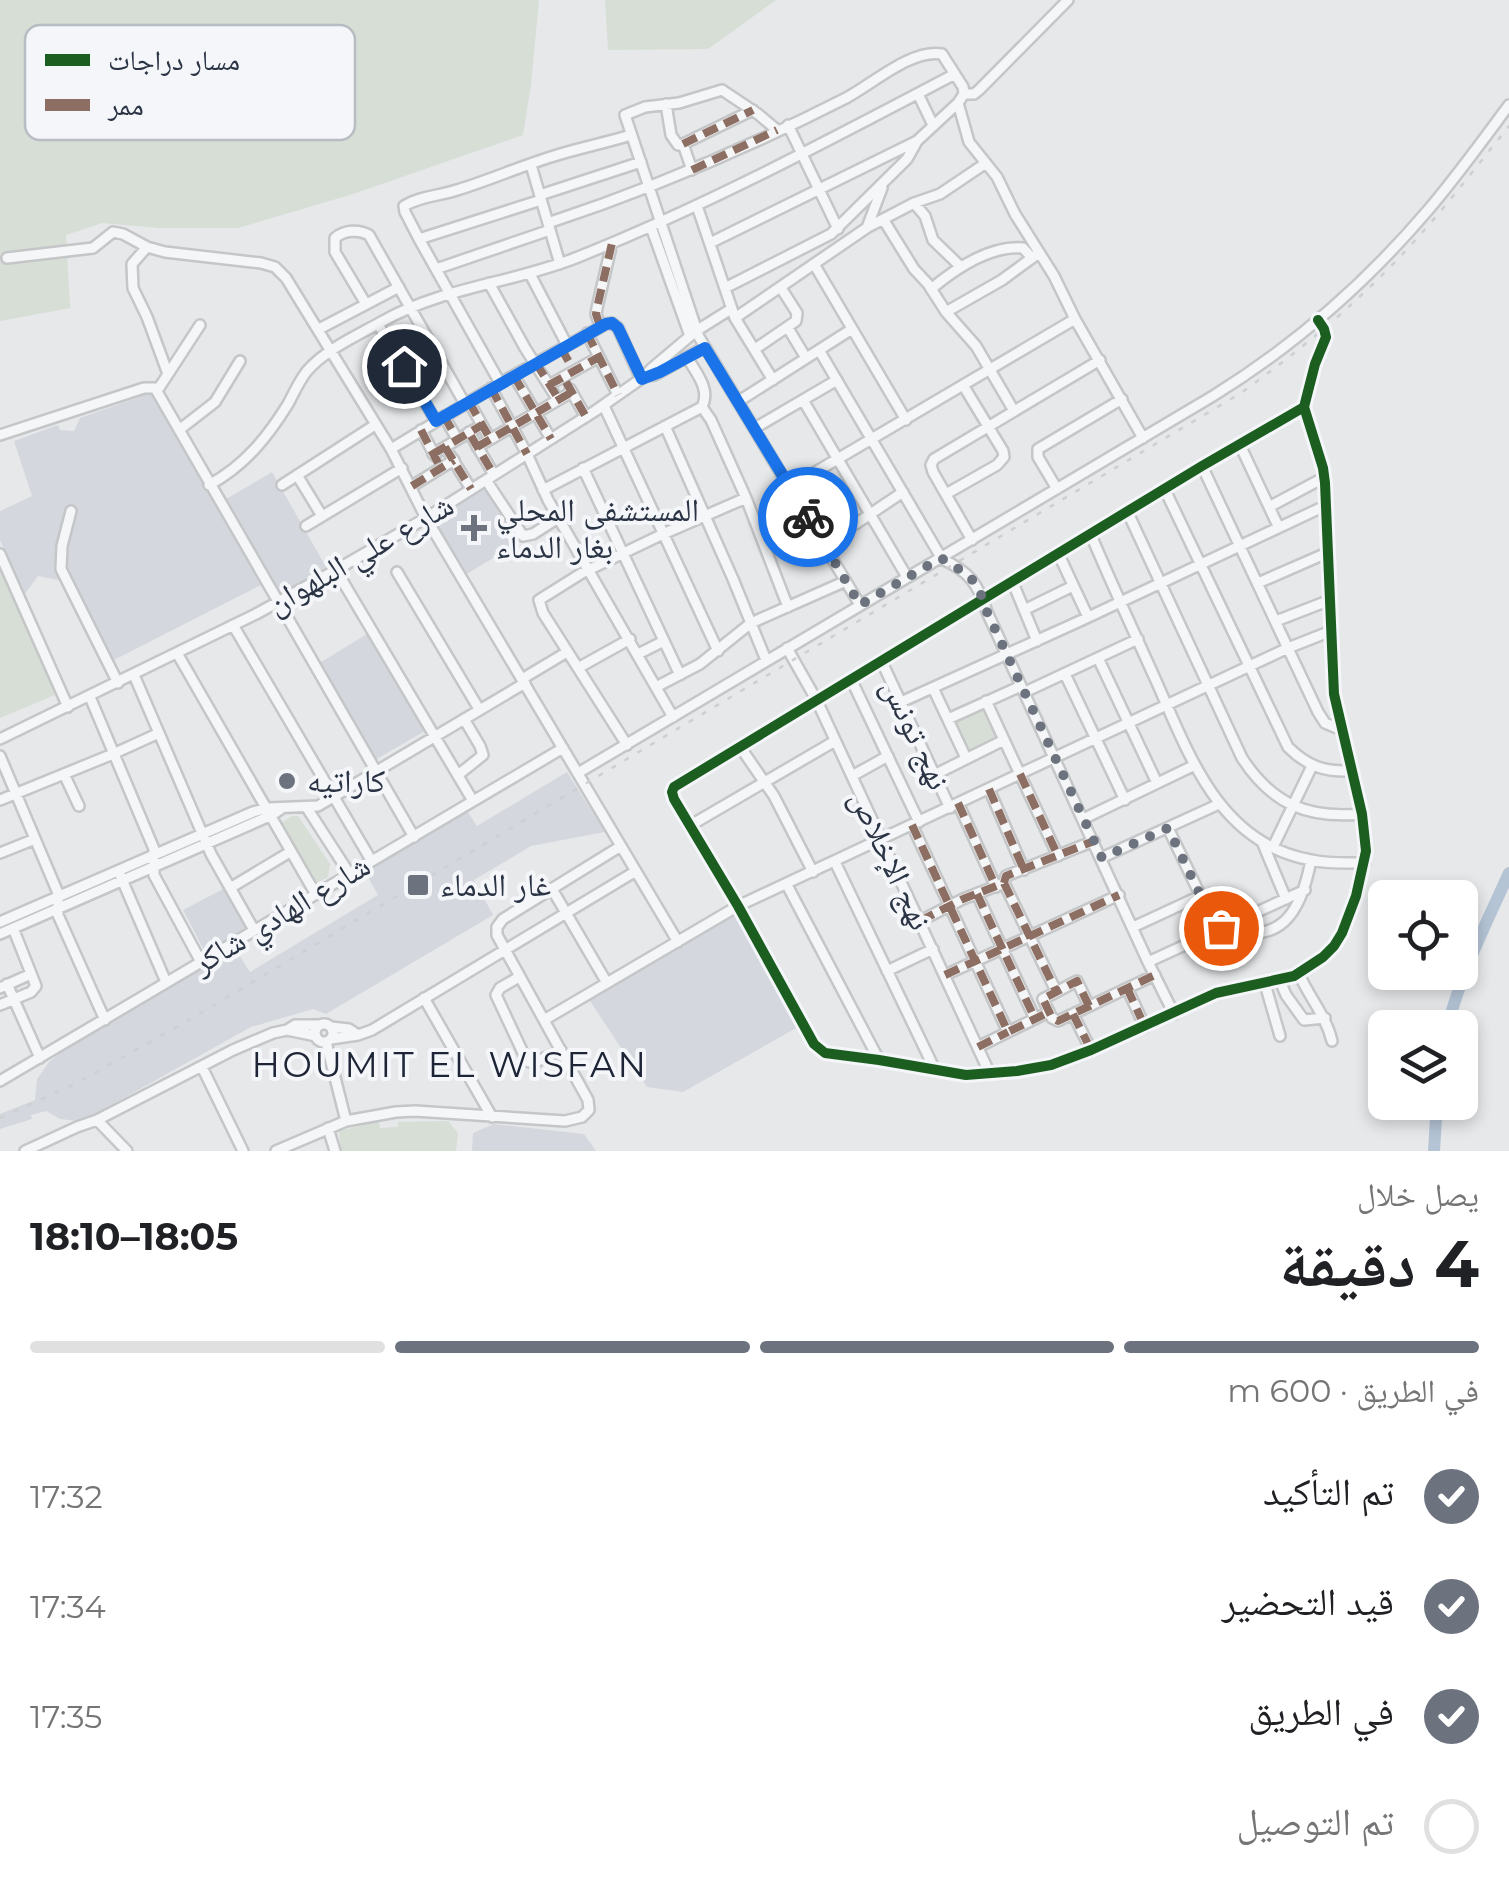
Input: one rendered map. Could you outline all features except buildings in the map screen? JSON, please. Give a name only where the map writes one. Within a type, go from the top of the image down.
[{"type":"street","points":[[724,288],[838,229],[907,159],[933,125],[961,98],[979,90],[1068,0]]},
{"type":"street","points":[[436,269],[650,188],[856,92],[921,55],[942,54],[963,87],[961,98],[969,142],[998,177],[1036,255],[1066,297],[1144,438]]},
{"type":"street","points":[[209,485],[250,455],[281,415],[302,377],[319,359],[378,324],[449,293],[530,274],[656,225],[954,74]]},
{"type":"street","points":[[777,130],[722,90],[626,113],[650,188],[656,225],[693,334],[739,400],[860,605]]},
{"type":"street","points":[[918,94],[933,125]]},
{"type":"street","points":[[666,104],[672,140],[678,145],[753,110]]},
{"type":"street","points":[[578,774],[1240,380],[1318,320],[1362,280],[1429,208],[1509,105]]},
{"type":"street","points":[[788,125],[838,229]]},
{"type":"street","points":[[631,135],[405,204],[405,212],[496,386],[543,490],[673,718]]},
{"type":"street","points":[[710,243],[917,141]]},
{"type":"street","points":[[683,144],[692,170]]},
{"type":"street","points":[[419,239],[640,162]]},
{"type":"street","name":"شارع علي البلهوان","points":[[0,740],[278,603],[426,518],[604,406],[693,334],[781,288],[868,227],[940,194],[986,163]]},
{"type":"street","points":[[531,166],[560,264]]},
{"type":"street","points":[[868,227],[885,181]]},
{"type":"street","points":[[914,203],[926,216],[933,240],[961,267]]},
{"type":"street","points":[[697,206],[733,314],[773,380]]},
{"type":"street","points":[[883,219],[914,269],[970,337],[1014,411]]},
{"type":"street","points":[[7,258],[93,248],[114,232],[165,252],[270,264],[286,278],[391,449],[426,518],[678,942]]},
{"type":"street","points":[[366,304],[335,252],[334,242],[340,234],[369,235],[490,439]]},
{"type":"street","points":[[600,326],[596,314],[612,243]]},
{"type":"street","points":[[147,247],[132,264],[133,288],[168,374]]},
{"type":"street","points":[[932,289],[961,267],[1006,248],[1023,248],[1036,255]]},
{"type":"street","points":[[946,312],[1036,255]]},
{"type":"street","points":[[814,264],[906,420]]},
{"type":"street","points":[[530,274],[574,371]]},
{"type":"street","points":[[489,283],[558,400]]},
{"type":"street","points":[[319,329],[399,286]]},
{"type":"street","points":[[754,350],[796,321],[797,313],[781,288]]},
{"type":"street","points":[[790,487],[1075,319]]},
{"type":"street","points":[[1304,407],[674,787],[672,797],[819,1050],[834,1056],[966,1075],[1051,1065],[1216,993],[1298,974],[1334,946],[1353,906],[1365,863],[1365,834],[1334,694],[1327,505],[1324,477],[1304,407],[1326,337],[1318,320]]},
{"type":"street","points":[[391,449],[600,326],[612,323],[618,328],[643,377],[705,348]]},
{"type":"street","points":[[378,324],[456,440]]},
{"type":"street","points":[[157,391],[200,325]]},
{"type":"street","points":[[788,328],[806,358]]},
{"type":"street","points":[[739,400],[852,329]]},
{"type":"street","points":[[587,334],[618,395]]},
{"type":"street","points":[[819,350],[941,558],[963,570],[978,587],[1174,1014]]},
{"type":"street","points":[[549,385],[599,357]]},
{"type":"street","points":[[543,490],[702,407],[706,392],[687,357]]},
{"type":"street","points":[[972,540],[932,468],[934,459],[1100,360]]},
{"type":"street","points":[[180,430],[215,402],[240,361]]},
{"type":"street","points":[[514,376],[550,439]]},
{"type":"street","points":[[563,377],[586,417]]},
{"type":"street","points":[[755,428],[837,380]]},
{"type":"street","points":[[946,494],[1002,460],[1003,451],[963,385]]},
{"type":"street","points":[[0,435],[144,388],[157,391],[414,837]]},
{"type":"street","points":[[477,447],[572,392]]},
{"type":"street","points":[[1057,488],[1038,457],[1038,450],[1122,399]]},
{"type":"street","points":[[803,400],[907,578]]},
{"type":"street","points":[[604,406],[718,651]]},
{"type":"street","points":[[702,407],[746,498],[788,607]]},
{"type":"street","points":[[282,485],[376,425]]},
{"type":"street","points":[[434,454],[482,425]]},
{"type":"street","points":[[664,426],[766,660]]},
{"type":"street","points":[[420,430],[441,468]]},
{"type":"street","points":[[469,432],[524,536],[558,518]]},
{"type":"street","points":[[1240,444],[1278,526]]},
{"type":"street","points":[[445,447],[471,489]]},
{"type":"street","points":[[412,486],[454,460]]},
{"type":"street","points":[[1202,466],[1322,718],[1342,730]]},
{"type":"street","points":[[306,526],[402,468]]},
{"type":"street","points":[[583,468],[680,675]]},
{"type":"street","points":[[297,475],[322,516]]},
{"type":"street","points":[[1269,507],[1324,477]]},
{"type":"street","points":[[1165,490],[1288,747],[1312,766],[1332,772],[1351,771]]},
{"type":"street","points":[[823,543],[903,492]]},
{"type":"street","points":[[626,745],[539,600],[624,553],[746,498]]},
{"type":"street","points":[[901,702],[1327,505]]},
{"type":"street","points":[[70,511],[61,569],[118,682]]},
{"type":"street","points":[[1128,513],[1253,775],[1292,806],[1328,816],[1362,814]]},
{"type":"street","points":[[1091,536],[1195,765],[1219,804],[1236,823],[1273,847],[1311,860],[1365,863]]},
{"type":"street","points":[[1258,583],[1328,552]]},
{"type":"street","points":[[0,554],[68,708]]},
{"type":"street","points":[[1059,555],[1088,617]]},
{"type":"street","points":[[336,570],[473,800]]},
{"type":"street","points":[[398,572],[479,709]]},
{"type":"street","points":[[656,686],[700,664],[752,623],[846,581]]},
{"type":"street","points":[[1013,583],[1037,640]]},
{"type":"street","points":[[1024,610],[1074,586]]},
{"type":"street","points":[[1276,622],[1330,600]]},
{"type":"street","points":[[233,626],[371,860]]},
{"type":"street","points":[[544,1020],[738,906],[1331,631]]},
{"type":"street","points":[[578,668],[630,639]]},
{"type":"street","points":[[948,718],[1065,674],[1138,639]]},
{"type":"street","points":[[638,654],[664,641]]},
{"type":"street","name":"نهج الإخلاص","points":[[787,648],[882,838],[990,1074]]},
{"type":"street","points":[[0,934],[156,854],[267,812],[318,806],[567,652]]},
{"type":"street","points":[[177,653],[315,893]]},
{"type":"street","points":[[1098,658],[1157,783]]},
{"type":"street","name":"نهج تونس","points":[[882,660],[934,774],[1030,936],[1056,991]]},
{"type":"street","points":[[134,674],[204,838],[254,930]]},
{"type":"street","points":[[1065,674],[1125,800]]},
{"type":"street","points":[[851,679],[1008,1032]]},
{"type":"street","points":[[933,688],[966,758]]},
{"type":"street","points":[[90,697],[156,854],[156,880],[201,962]]},
{"type":"street","points":[[986,702],[1058,856]]},
{"type":"street","points":[[458,775],[483,755],[464,719]]},
{"type":"street","points":[[0,788],[15,788],[64,774],[158,732]]},
{"type":"street","points":[[934,774],[1004,740]]},
{"type":"street","points":[[691,825],[835,741]]},
{"type":"street","points":[[742,745],[813,872]]},
{"type":"street","name":"شارع الهادي شاكر","points":[[0,1082],[563,748]]},
{"type":"street","points":[[0,756],[58,896],[56,908],[105,1020]]},
{"type":"street","points":[[852,776],[888,756]]},
{"type":"street","points":[[1083,819],[1195,765]]},
{"type":"street","points":[[1273,847],[1312,766]]},
{"type":"street","points":[[64,774],[80,806]]},
{"type":"street","points":[[0,800],[15,788]]},
{"type":"street","points":[[989,789],[1024,870]]},
{"type":"street","points":[[1102,858],[1219,804]]},
{"type":"street","points":[[308,808],[348,874]]},
{"type":"street","points":[[1168,828],[1219,929],[1250,934],[1274,928],[1294,912],[1305,890],[1311,860]]},
{"type":"street","points":[[0,922],[58,896],[153,868],[204,838]]},
{"type":"street","points":[[0,854],[34,839]]},
{"type":"street","points":[[920,921],[1000,885],[1006,876],[1094,841]]},
{"type":"street","points":[[1262,841],[1286,899]]},
{"type":"street","points":[[276,1151],[346,1121],[375,1114],[415,1111],[565,1121],[586,1114],[588,1100],[497,935],[498,924],[622,846]]},
{"type":"street","points":[[230,888],[290,852]]},
{"type":"street","points":[[835,862],[935,1070]]},
{"type":"street","points":[[25,1151],[98,1120],[263,1037],[286,1030],[325,1034],[349,1029],[358,1035],[372,1030],[636,870]]},
{"type":"street","points":[[120,875],[166,982]]},
{"type":"street","points":[[788,885],[879,1060]]},
{"type":"street","points":[[552,889],[607,983]]},
{"type":"street","points":[[1148,962],[1305,890]]},
{"type":"street","points":[[977,894],[1035,1019]]},
{"type":"street","points":[[945,975],[1118,895]]},
{"type":"street","points":[[1132,927],[1200,896]]},
{"type":"street","points":[[0,1006],[36,986],[14,928]]},
{"type":"street","points":[[886,971],[933,948]]},
{"type":"street","points":[[31,974],[4,986],[40,1058]]},
{"type":"street","points":[[1298,974],[1324,1018],[1332,1041]]},
{"type":"street","points":[[1090,1006],[1077,981],[1044,998],[1056,1021],[1073,1014],[1155,976]]},
{"type":"street","points":[[519,977],[500,988],[496,995],[524,1055],[529,1062],[536,1062],[560,1050]]},
{"type":"street","points":[[1280,981],[1304,1020],[1324,1018]]},
{"type":"street","points":[[1265,984],[1280,1036]]},
{"type":"street","points":[[1128,988],[1145,1027]]},
{"type":"street","points":[[424,998],[492,1116]]},
{"type":"street","points":[[978,1047],[1050,1012]]},
{"type":"street","points":[[1073,1014],[1091,1050]]},
{"type":"street","points":[[325,1034],[346,1121]]},
{"type":"street","points":[[202,1066],[243,1151]]},
{"type":"street","points":[[98,1120],[127,1151]]},
{"type":"street","points":[[328,1128],[335,1151]]},
{"type":"street","points":[[50,1140],[56,1151]]},
{"type":"shaded area","points":[[0,0],[539,0],[523,135],[353,194],[238,228],[102,223],[66,235],[70,308],[0,321]]},
{"type":"shaded area","points":[[605,0],[776,0],[708,49],[608,50]]},
{"type":"shaded area","points":[[151,393],[261,585],[112,661],[102,644],[88,638],[63,581],[38,576],[24,595],[0,540],[0,511],[32,496],[14,441],[58,425],[60,430],[74,431],[80,418]]},
{"type":"shaded area","points":[[272,472],[326,567],[278,597],[223,501]]},
{"type":"shaded area","name":"المستشفى المحلي بغار الدماء","points":[[483,486],[519,542],[467,574],[429,514]]},
{"type":"shaded area","points":[[0,566],[55,695],[0,718]]},
{"type":"shaded area","points":[[367,634],[425,731],[375,760],[318,664]]},
{"type":"shaded area","points":[[985,705],[1000,738],[968,753],[952,720]]},
{"type":"shaded area","points":[[567,772],[605,832],[531,846],[474,880],[493,915],[326,1014],[313,1009],[251,1027],[86,1119],[60,1119],[46,1111],[0,1129],[0,1114],[35,1100],[37,1079],[49,1062],[68,1047],[234,947],[250,972],[378,895],[364,870],[466,809],[477,826]]},
{"type":"shaded area","points":[[292,816],[298,816],[330,864],[328,877],[313,885],[281,828]]},
{"type":"shaded area","points":[[225,888],[249,929],[206,954],[183,910]]},
{"type":"shaded area","points":[[734,913],[798,1027],[683,1092],[647,1087],[588,998]]},
{"type":"shaded area","points":[[379,1121],[380,1128],[398,1127],[398,1122],[448,1121],[458,1133],[456,1151],[341,1151],[339,1131]]},
{"type":"shaded area","points":[[494,1124],[584,1134],[596,1151],[472,1151],[473,1133]]},
{"type":"waterway","points":[[1452,1010],[1509,873]]},
{"type":"waterway","points":[[1434,1151],[1436,1120]]},
{"type":"railway","points":[[0,1118],[75,1084],[189,1020],[1241,393],[1330,324],[1371,286],[1436,217],[1509,126]]},
{"type":"marked path","points":[[683,144],[753,110]]},
{"type":"marked path","points":[[692,170],[777,130]]},
{"type":"marked path","points":[[600,326],[596,314],[612,243]]},
{"type":"marked path","points":[[587,333],[618,395]]},
{"type":"marked path","points":[[561,348],[574,371]]},
{"type":"marked path","points":[[549,385],[599,357]]},
{"type":"marked path","points":[[536,363],[556,395]]},
{"type":"marked path","points":[[514,376],[551,439]]},
{"type":"marked path","points":[[566,382],[586,417]]},
{"type":"marked path","points":[[491,388],[527,454]]},
{"type":"marked path","points":[[477,447],[572,392]]},
{"type":"marked path","points":[[469,402],[488,435]]},
{"type":"marked path","points":[[444,416],[457,439]]},
{"type":"marked path","points":[[433,454],[482,425]]},
{"type":"marked path","points":[[421,430],[438,463]]},
{"type":"marked path","points":[[471,436],[494,475]]},
{"type":"marked path","points":[[445,447],[471,489]]},
{"type":"marked path","points":[[412,486],[454,460]]},
{"type":"marked path","points":[[1020,774],[1058,856]]},
{"type":"marked path","points":[[989,789],[1024,870]]},
{"type":"marked path","points":[[958,803],[996,887]]},
{"type":"marked path","points":[[912,825],[1008,1032],[1049,1012]]},
{"type":"marked path","points":[[920,921],[1004,883],[1006,876],[1094,841]]},
{"type":"marked path","points":[[1004,883],[1056,991]]},
{"type":"marked path","points":[[977,894],[1035,1019]]},
{"type":"marked path","points":[[945,975],[1119,895]]},
{"type":"marked path","points":[[1089,1006],[1077,981],[1043,999],[1052,1018],[1058,1021],[1155,975]]},
{"type":"marked path","points":[[1127,988],[1145,1027]]},
{"type":"marked path","points":[[1073,1014],[1091,1050]]},
{"type":"marked path","points":[[978,1047],[1008,1032]]},
{"type":"cycle path","points":[[1304,407],[674,787],[674,799],[814,1044],[825,1053],[966,1075],[1051,1065],[1216,993],[1294,976],[1334,946],[1356,896],[1366,851],[1362,814],[1334,694],[1323,468],[1304,407],[1326,337],[1318,320]]},
{"type":"way so far","points":[[808,517],[860,605],[941,558],[963,570],[981,592],[1102,858],[1168,828],[1217,930],[1221,928]]},
{"type":"place","name":"المستشفى المحلي بغار الدماء","points":[[474,528]]},
{"type":"place","name":"كاراتيه","points":[[287,781]]},
{"type":"place","name":"غار الدماء","points":[[418,885]]},
{"type":"district","name":"HOUMIT EL WISFAN","points":[[450,1065]]},
{"type":"route","points":[[404,366],[436,421],[606,324],[618,328],[642,379],[705,348],[808,517]]}]
